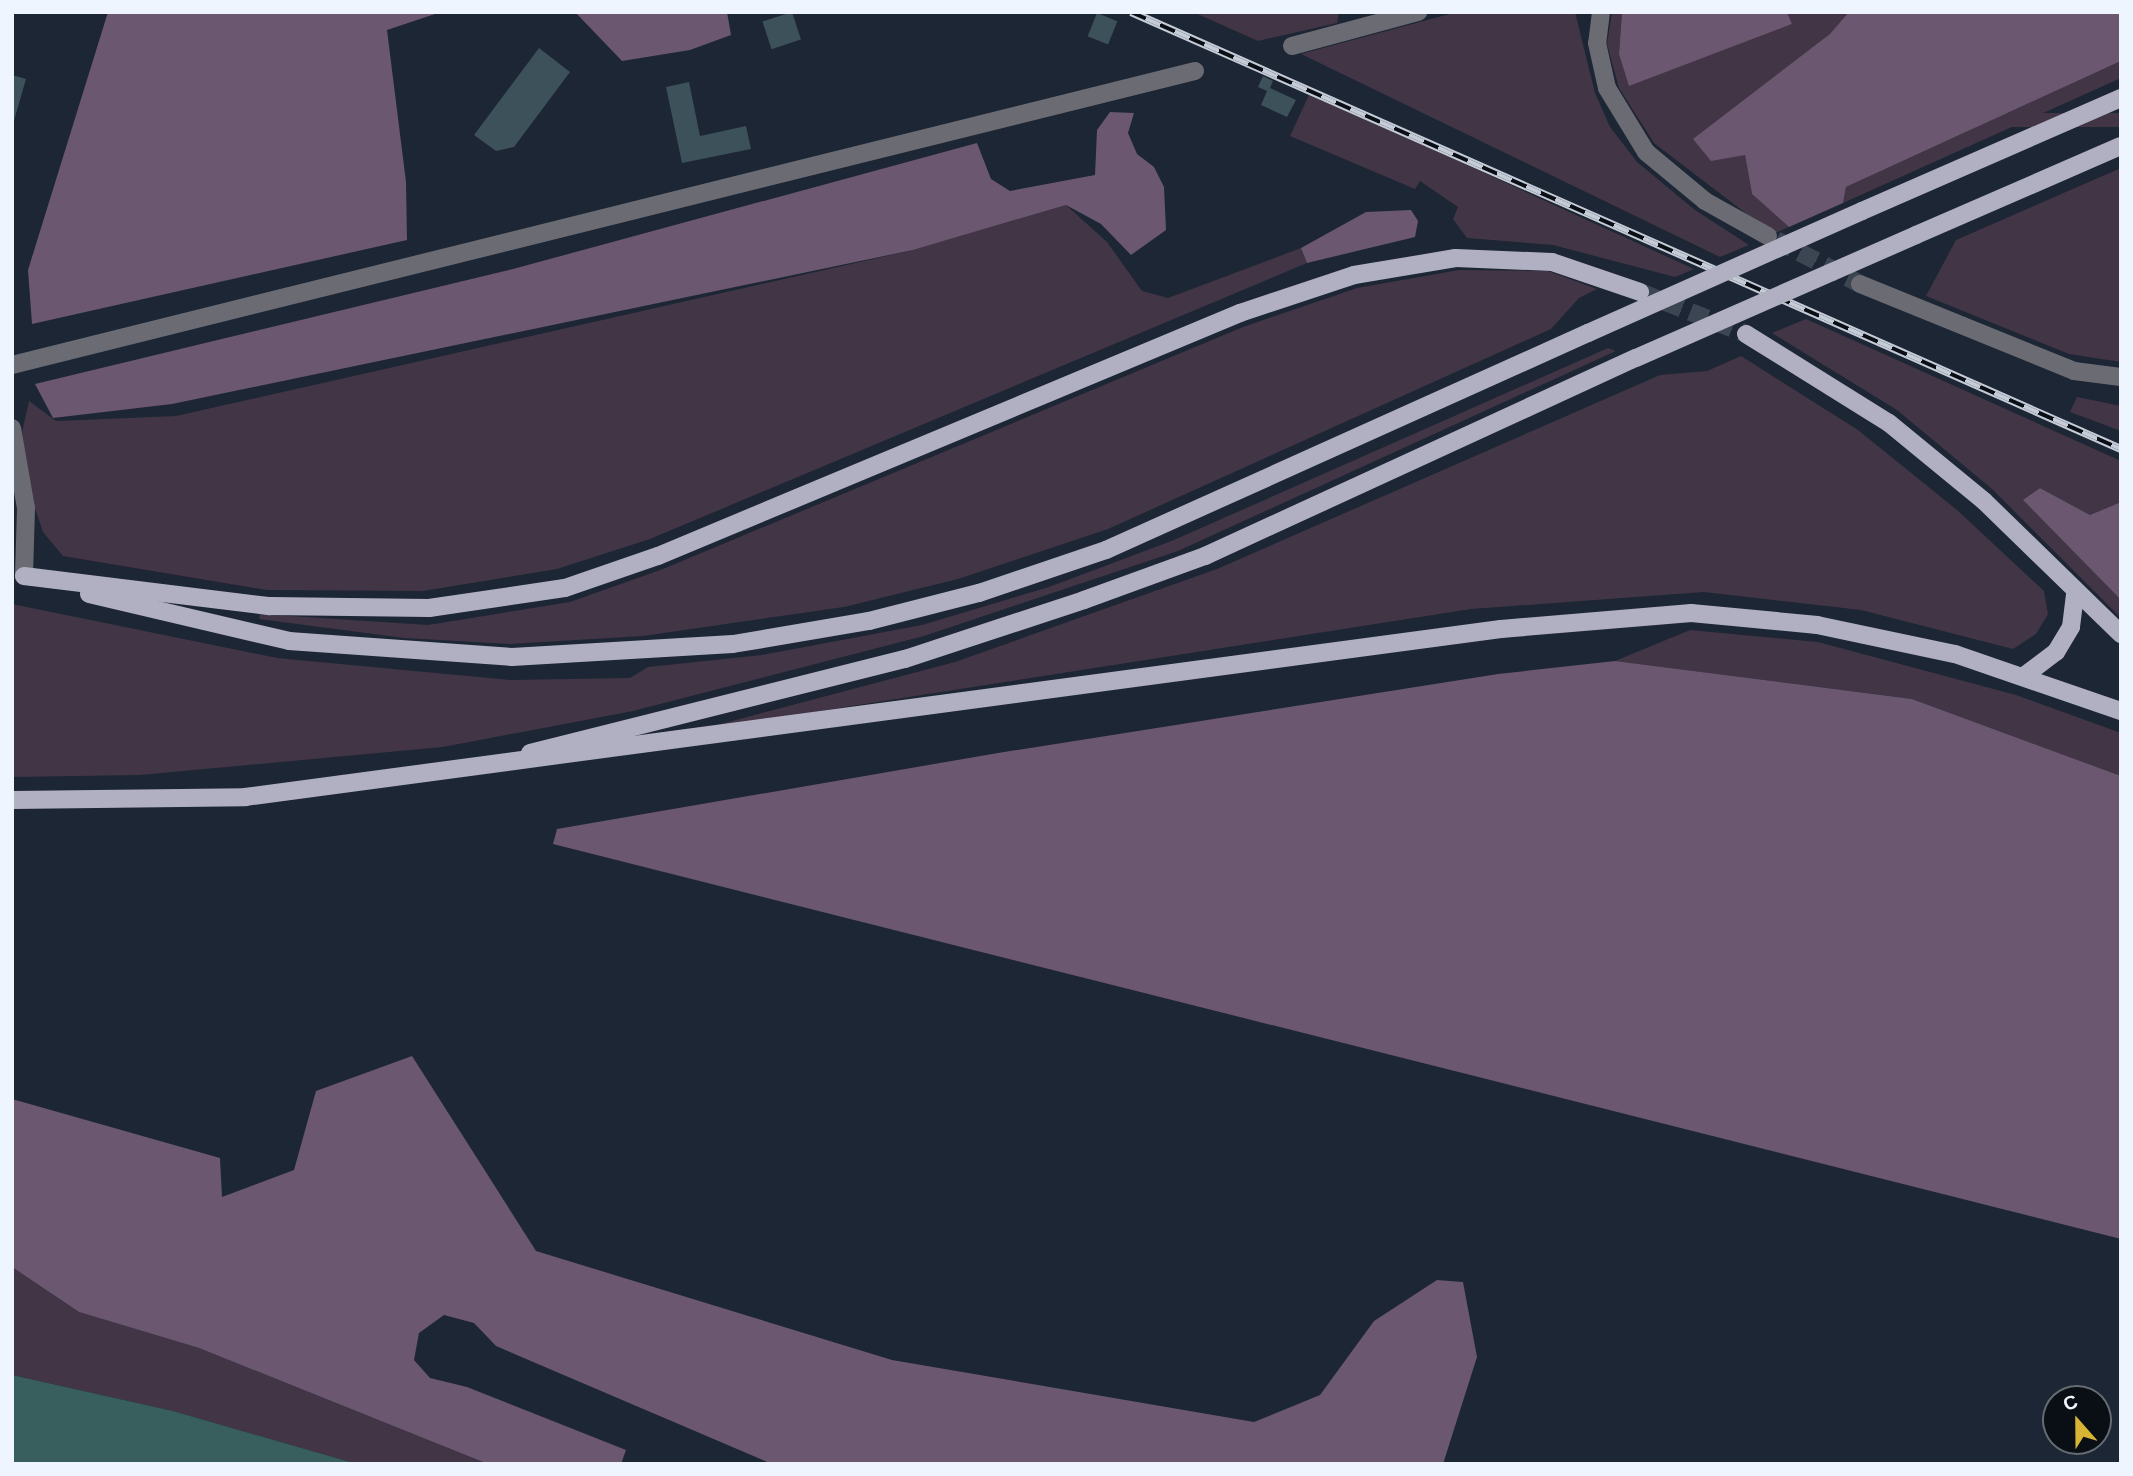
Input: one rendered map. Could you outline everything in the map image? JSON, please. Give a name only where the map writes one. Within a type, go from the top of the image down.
[{"type":"main road","points":[[18,575],[208,625],[289,641],[396,652],[587,655],[733,644],[869,621],[979,593],[1106,550],[1588,333],[2121,98]]},
{"type":"main road","points":[[438,776],[905,659],[1084,600],[1205,556],[1636,358],[2121,146]]},
{"type":"main road","points":[[18,575],[270,606],[429,608],[565,588],[658,556],[1240,313],[1354,275],[1456,258],[1552,262],[1640,292]]},
{"type":"main road","points":[[1746,334],[1889,423],[1984,501],[2075,594],[2121,635]]},
{"type":"main road","points":[[2024,676],[2056,652],[2071,627],[2075,594]]},
{"type":"main road","points":[[12,800],[245,797],[438,776],[1501,629],[1691,613],[1817,625],[1955,654],[2121,711]]},
{"type":"street","points":[[1292,46],[1355,20],[1418,12]]},
{"type":"street","points":[[1601,12],[1597,43],[1607,88],[1646,152],[1705,201],[1768,236]]},
{"type":"street","points":[[12,365],[1195,71]]},
{"type":"street","points":[[1860,284],[2074,371],[2121,377]]},
{"type":"street","points":[[12,428],[26,508],[18,575]]},
{"type":"shaded area","points":[[108,12],[441,12],[387,30],[406,182],[407,240],[32,324],[28,270]]},
{"type":"shaded area","points":[[575,12],[727,12],[731,35],[690,50],[622,61]]},
{"type":"shaded area","points":[[1193,12],[1339,12],[1337,23],[1258,41]]},
{"type":"shaded area","points":[[1457,12],[1575,12],[1595,93],[1610,127],[1637,162],[1695,210],[1749,245],[1720,257],[1301,54]]},
{"type":"shaded area","points":[[1612,12],[1622,12],[1619,54],[1792,24],[1787,12],[1849,12],[1745,155],[1752,194],[1789,227],[1773,234],[1654,143],[1619,88],[1607,44]]},
{"type":"shaded area","points":[[1622,12],[1787,12],[1792,24],[1629,86],[1619,54]]},
{"type":"shaded area","points":[[1849,12],[2121,12],[2121,61],[1846,187],[1843,203],[1789,227],[1752,194],[1745,155],[1711,161],[1693,139],[1830,34]]},
{"type":"shaded area","points":[[2121,61],[2121,78],[1843,203],[1846,187]]},
{"type":"shaded area","points":[[1309,95],[1694,269],[1675,277],[1553,245],[1467,238],[1453,219],[1458,207],[1420,181],[1415,189],[1290,136]]},
{"type":"shaded area","points":[[1110,112],[1134,113],[1128,133],[1137,154],[1154,167],[1164,187],[1166,230],[1131,255],[1101,224],[1066,205],[913,250],[172,404],[53,418],[35,384],[513,269],[977,143],[991,179],[1010,191],[1095,175],[1097,130]]},
{"type":"shaded area","points":[[1870,113],[2121,113],[2121,127],[1870,127]]},
{"type":"shaded area","points":[[2121,168],[2121,362],[2069,354],[1926,296],[1956,240]]},
{"type":"shaded area","points":[[1066,205],[1107,242],[1142,291],[1168,298],[1301,248],[1307,263],[650,539],[557,569],[423,591],[267,590],[63,556],[43,532],[27,484],[22,432],[29,401],[56,421],[176,416],[913,250]]},
{"type":"shaded area","points":[[1411,210],[1418,221],[1415,237],[1307,263],[1301,248],[1366,212]]},
{"type":"shaded area","points":[[1459,270],[1548,271],[1597,289],[1579,298],[1551,329],[1108,529],[958,579],[844,607],[643,636],[510,644],[404,638],[259,619],[260,614],[428,625],[570,602],[663,569],[1243,327],[1357,288]]},
{"type":"shaded area","points":[[1806,319],[2121,461],[2121,502],[2090,515],[2040,488],[2024,501],[2121,600],[2121,618],[1992,489],[1897,410],[1772,333]]},
{"type":"shaded area","points":[[1608,348],[1616,351],[1178,551],[924,636],[633,711],[443,747],[140,775],[12,777],[12,604],[277,658],[511,680],[630,678],[648,667],[762,655],[922,625],[1049,587],[1174,540]]},
{"type":"shaded area","points":[[1741,356],[1858,430],[1957,510],[2044,591],[2048,614],[2036,634],[2013,649],[1861,610],[1704,592],[1471,609],[698,730],[955,662],[1217,569],[1660,375],[1707,371]]},
{"type":"shaded area","points":[[2077,397],[2121,406],[2121,431],[2070,412]]},
{"type":"shaded area","points":[[2040,488],[2090,515],[2121,502],[2121,600],[2023,500]]},
{"type":"shaded area","points":[[1690,630],[1818,642],[2016,695],[2121,733],[2121,776],[1912,699],[1615,661]]},
{"type":"shaded area","points":[[1615,661],[1912,699],[2121,776],[2121,1239],[553,844],[557,829],[998,753],[1498,674]]},
{"type":"shaded area","points":[[412,1056],[536,1251],[892,1360],[1254,1422],[1320,1395],[1374,1321],[1437,1280],[1463,1282],[1477,1357],[1443,1464],[772,1464],[496,1346],[474,1323],[444,1315],[419,1333],[414,1360],[430,1378],[467,1387],[626,1450],[621,1464],[488,1464],[199,1348],[79,1312],[12,1267],[12,1099],[220,1158],[222,1197],[294,1170],[316,1091]]},
{"type":"shaded area","points":[[12,1267],[79,1312],[199,1348],[488,1464],[357,1464],[173,1411],[12,1375]]},
{"type":"shaded area","points":[[12,1375],[173,1411],[357,1464],[12,1464]]},
{"type":"building","points":[[792,12],[801,40],[771,49],[763,22]]},
{"type":"building","points":[[1097,13],[1117,21],[1108,44],[1088,36]]},
{"type":"building","points":[[539,48],[570,72],[514,147],[496,151],[474,135]]},
{"type":"building","points":[[12,75],[26,79],[13,124],[12,124]]},
{"type":"building","points":[[1263,76],[1273,81],[1270,88],[1296,100],[1287,117],[1261,105],[1267,91],[1258,87]]},
{"type":"building","points":[[689,82],[700,136],[746,126],[751,149],[682,163],[666,87]]},
{"type":"tunnel","points":[[1776,240],[1860,284]]},
{"type":"tunnel","points":[[1640,292],[1746,334]]},
{"type":"railway","points":[[1131,12],[2121,449]]}]
